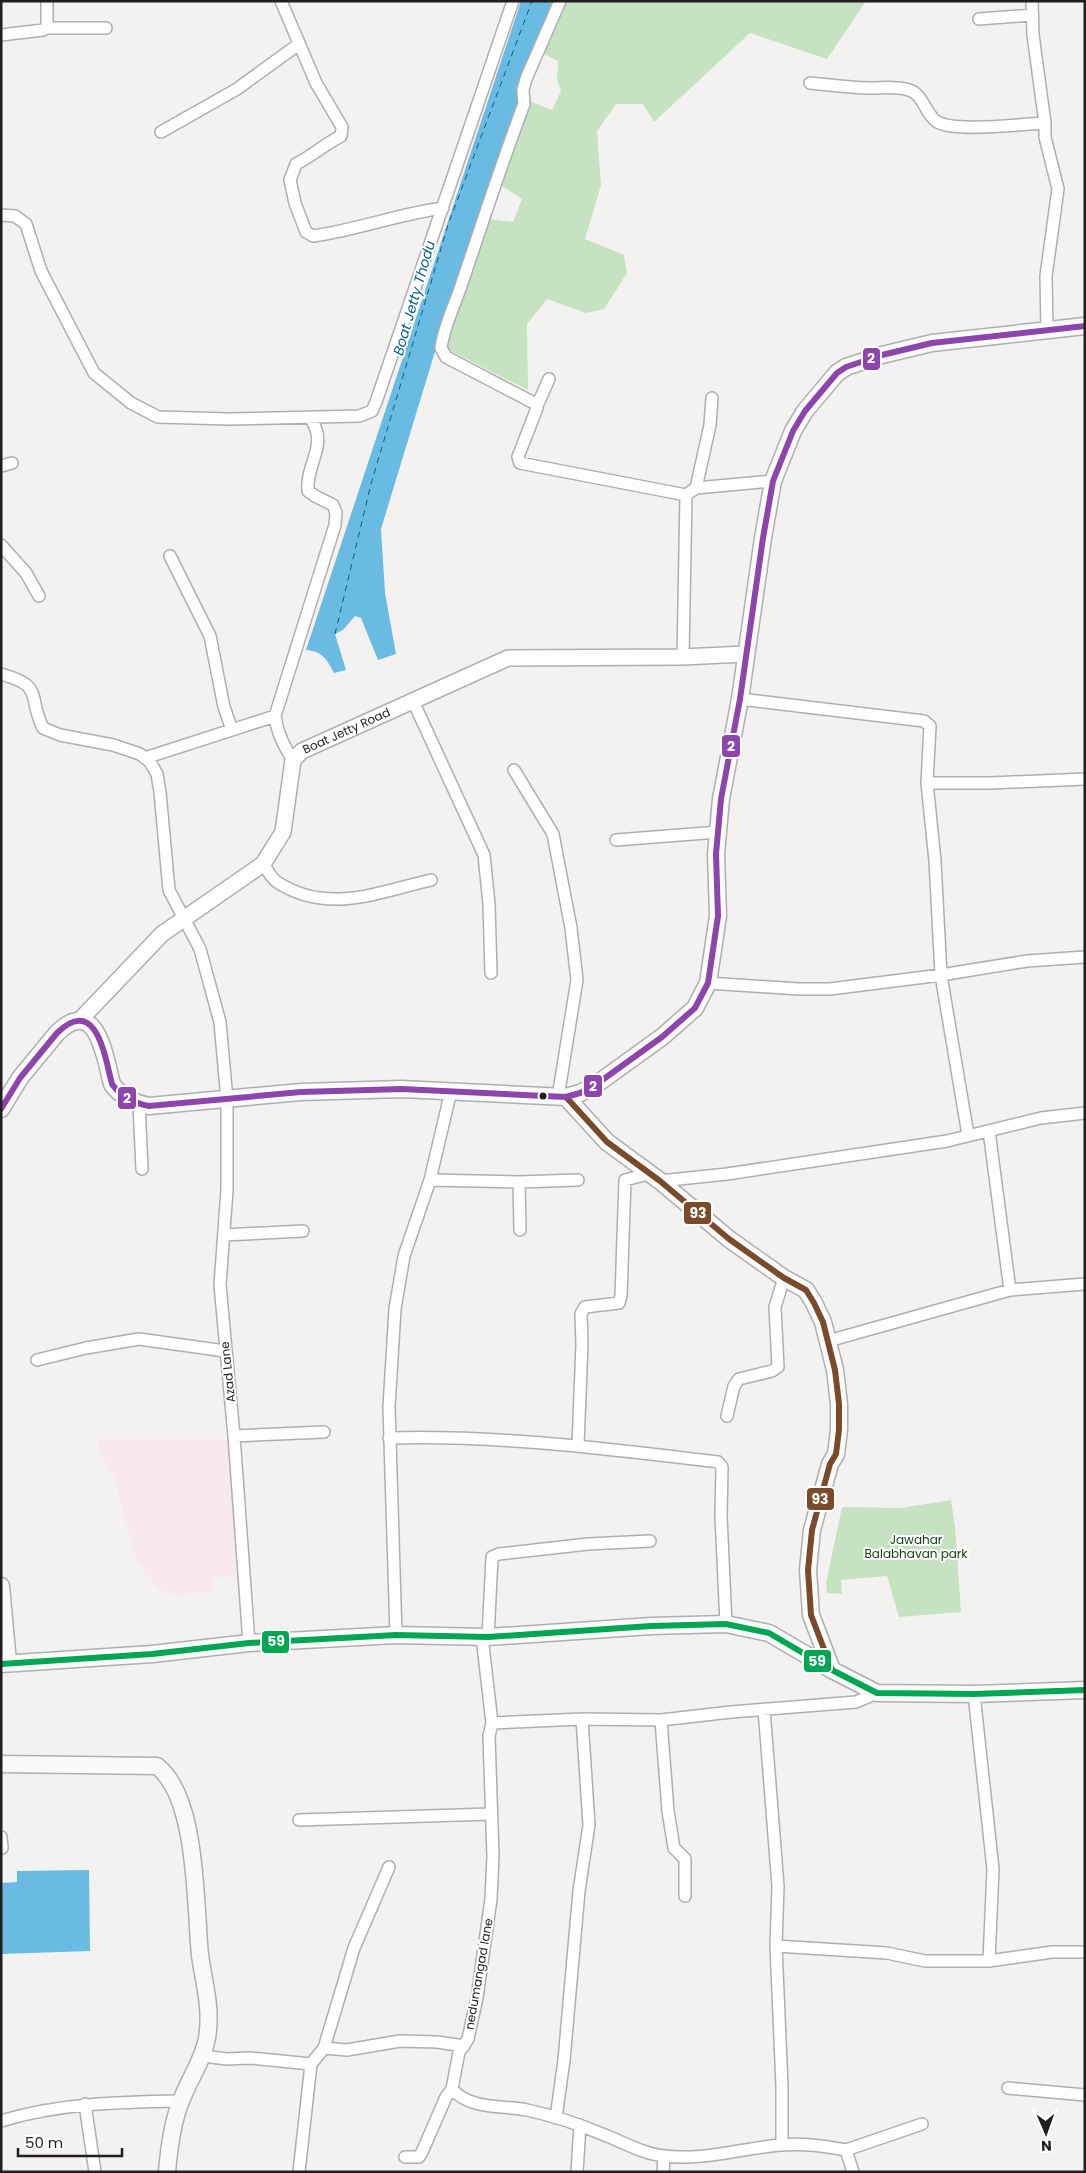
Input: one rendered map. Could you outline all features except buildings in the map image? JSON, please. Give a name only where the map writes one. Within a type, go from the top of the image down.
[{"type":"main road","points":[[1,1109],[20,1078],[57,1033],[63,1027],[79,1021],[94,1028],[99,1035],[112,1084],[117,1090],[138,1104],[156,1106],[252,1096],[402,1089],[562,1097],[580,1093],[594,1086],[662,1037],[695,1008],[708,983],[718,916],[718,832],[723,783],[740,699],[745,654],[774,481],[784,451],[805,411],[831,379],[846,367],[882,355],[932,344],[1085,326]]},
{"type":"main road","points":[[562,1097],[607,1142],[654,1177],[729,1239],[784,1278],[806,1290],[814,1303],[828,1341],[835,1370],[839,1404],[839,1430],[836,1454],[830,1464],[812,1530],[809,1549],[808,1590],[811,1615],[832,1670]]},
{"type":"main road","points":[[1,1586],[5,1663],[152,1654],[249,1644],[396,1635],[485,1637],[651,1626],[726,1624],[769,1633],[832,1670],[877,1693],[974,1694],[1085,1690]]},
{"type":"main road","points":[[1,1764],[142,1764],[157,1766],[163,1771],[178,1797],[192,1847],[200,1956],[208,2003],[207,2037],[203,2056],[180,2102],[167,2172]]},
{"type":"street","points":[[46,1],[47,28]]},
{"type":"street","points":[[281,1],[316,83],[342,127],[341,136],[296,164],[290,180],[295,203],[306,232],[313,236],[335,233],[388,218],[443,208]]},
{"type":"street","points":[[1,215],[15,216],[26,224],[41,271],[94,373],[131,402],[158,417],[311,418],[359,416],[372,410],[513,1]]},
{"type":"street","points":[[537,406],[446,356],[441,348],[442,337],[463,282],[486,208],[524,104],[523,90],[526,79],[560,1]]},
{"type":"street","points":[[1032,1],[1045,137],[1058,189],[1046,276],[1048,330]]},
{"type":"street","points":[[978,19],[1032,15]]},
{"type":"street","points":[[1,35],[47,28],[106,28]]},
{"type":"street","points":[[161,132],[237,89],[299,44]]},
{"type":"street","points":[[810,82],[872,88],[895,87],[910,90],[917,95],[932,117],[945,126],[1045,123]]},
{"type":"street","points":[[549,380],[518,457],[520,463],[686,495],[696,488],[774,481]]},
{"type":"street","points":[[696,488],[712,413],[712,398]]},
{"type":"street","points":[[293,760],[282,743],[276,728],[276,716],[336,524],[336,513],[333,505],[308,491],[307,479],[318,447],[317,434],[311,418]]},
{"type":"street","points":[[683,657],[686,495]]},
{"type":"street","points":[[1,545],[26,573],[39,596]]},
{"type":"street","points":[[170,556],[210,636],[224,706],[232,730]]},
{"type":"street","name":"Boat Jetty Road","points":[[79,1021],[162,934],[229,885],[263,864],[283,832],[293,760],[302,751],[367,720],[508,658],[683,657],[745,654]]},
{"type":"street","points":[[1,674],[30,686],[37,716],[43,728],[60,735],[113,745],[140,754],[145,758],[276,716]]},
{"type":"street","points":[[740,699],[924,721],[930,726],[927,783],[935,861],[941,976],[968,1136]]},
{"type":"street","points":[[413,701],[484,855],[489,904],[491,973]]},
{"type":"street","name":"Azad Lane","points":[[145,758],[156,774],[169,890],[200,949],[220,1022],[227,1100],[227,1190],[220,1285],[234,1436],[249,1644]]},
{"type":"street","points":[[514,770],[553,834],[571,928],[577,980],[562,1097]]},
{"type":"street","points":[[927,783],[990,783],[1085,779]]},
{"type":"street","points":[[616,840],[718,832]]},
{"type":"street","points":[[263,864],[276,881],[321,900],[342,900],[431,880]]},
{"type":"street","points":[[708,983],[799,989],[830,989],[941,976],[1027,961],[1085,957]]},
{"type":"street","points":[[396,1635],[389,1438],[395,1309],[404,1256],[430,1180],[452,1091]]},
{"type":"street","points":[[138,1104],[142,1169]]},
{"type":"street","points":[[578,1445],[582,1344],[581,1314],[585,1307],[619,1303],[621,1296],[625,1180],[838,1158],[947,1141],[1041,1118],[1085,1113]]},
{"type":"street","points":[[990,1131],[1010,1290]]},
{"type":"street","points":[[430,1180],[519,1182],[578,1180]]},
{"type":"street","points":[[519,1182],[520,1230]]},
{"type":"street","points":[[224,1235],[302,1231]]},
{"type":"street","points":[[727,1416],[734,1386],[739,1379],[768,1372],[778,1367],[775,1307],[784,1278]]},
{"type":"street","points":[[828,1341],[1010,1290],[1085,1284]]},
{"type":"street","points":[[38,1360],[86,1348],[139,1339],[225,1351]]},
{"type":"street","points":[[234,1436],[324,1432]]},
{"type":"street","points":[[389,1438],[479,1438],[578,1445],[718,1462],[722,1467],[721,1516],[726,1624]]},
{"type":"street","name":"nedumangad lane","points":[[405,2157],[419,2157],[446,2096],[452,2089],[459,2052],[464,2046],[477,1998],[490,1908],[493,1856],[490,1814],[489,1736],[492,1723],[485,1637],[490,1563],[492,1558],[499,1554],[588,1544],[650,1541]]},
{"type":"street","points":[[492,1723],[582,1719],[661,1720],[856,1702],[877,1693]]},
{"type":"street","points":[[974,1694],[993,1869],[989,1960]]},
{"type":"street","points":[[764,1709],[778,1886],[776,1946],[782,2086],[782,2145]]},
{"type":"street","points":[[556,2118],[564,2060],[578,1900],[589,1825],[582,1719]]},
{"type":"street","points":[[661,1720],[668,1810],[674,1848],[685,1859],[685,1896]]},
{"type":"street","points":[[299,1820],[490,1814]]},
{"type":"street","points":[[1,1838],[2,1848]]},
{"type":"street","points":[[299,2172],[311,2064],[324,2048],[354,1948],[389,1867]]},
{"type":"street","points":[[776,1946],[887,1953],[925,1961],[989,1960],[1052,1952],[1085,1952]]},
{"type":"street","points":[[324,2048],[347,2050],[400,2041],[464,2046]]},
{"type":"street","points":[[203,2056],[311,2064]]},
{"type":"street","points":[[1008,2088],[1085,2095]]},
{"type":"street","points":[[452,2089],[458,2096],[468,2102],[526,2110],[580,2124],[648,2152],[664,2156],[714,2155],[782,2145],[812,2144],[846,2150],[922,2124]]},
{"type":"street","points":[[1,2121],[85,2104],[180,2102]]},
{"type":"street","points":[[85,2104],[95,2172]]},
{"type":"street","points":[[577,2172],[580,2124]]},
{"type":"street","points":[[846,2150],[853,2172]]},
{"type":"street","points":[[663,2172],[664,2156]]},
{"type":"shaded area","points":[[97,1439],[229,1439],[239,1576],[212,1578],[211,1591],[175,1596],[157,1588],[136,1560],[113,1474],[99,1453]]},
{"type":"green space","points":[[565,1],[866,1],[827,59],[750,33],[654,122],[643,104],[616,104],[597,131],[601,185],[585,239],[624,255],[627,273],[604,309],[586,313],[547,299],[527,324],[528,390],[445,348],[486,219],[513,222],[522,199],[499,184],[529,101],[552,110],[561,91],[557,79],[558,61],[544,54]]},
{"type":"green space","name":"Jawahar Balabhavan park","points":[[951,1500],[955,1527],[961,1612],[899,1617],[887,1576],[841,1580],[842,1594],[827,1593],[826,1583],[842,1507],[901,1508]]},
{"type":"water","points":[[521,1],[552,1],[455,286],[381,529],[385,593],[396,654],[378,660],[361,618],[355,616],[343,630],[335,634],[346,670],[334,673],[320,654],[306,650]]},
{"type":"water","points":[[89,1870],[90,1951],[1,1954],[1,1883],[17,1882],[17,1871]]},
{"type":"ferry route","points":[[335,634],[371,484],[448,225],[532,1]]},
{"type":"transit line","name":"2","points":[[1,1109],[20,1078],[57,1033],[71,1023],[81,1021],[90,1025],[97,1034],[112,1084],[119,1093],[128,1099],[149,1106],[301,1092],[402,1089],[566,1097],[594,1086],[662,1037],[695,1008],[708,983],[718,916],[716,854],[721,799],[740,699],[773,481],[793,431],[805,411],[837,373],[846,367],[882,355],[932,343],[1085,326]]},
{"type":"transit line","name":"93","points":[[566,1097],[607,1142],[660,1181],[729,1239],[784,1278],[806,1290],[823,1322],[835,1370],[839,1404],[839,1430],[836,1454],[830,1464],[812,1530],[808,1570],[811,1615],[832,1670]]},
{"type":"transit line","name":"59","points":[[1,1664],[152,1654],[249,1643],[396,1635],[488,1637],[651,1626],[726,1624],[769,1633],[832,1670],[877,1693],[974,1694],[1085,1690]]},
{"type":"water label","name":"Boat Jetty Thodu","points":[[414,298]]}]
